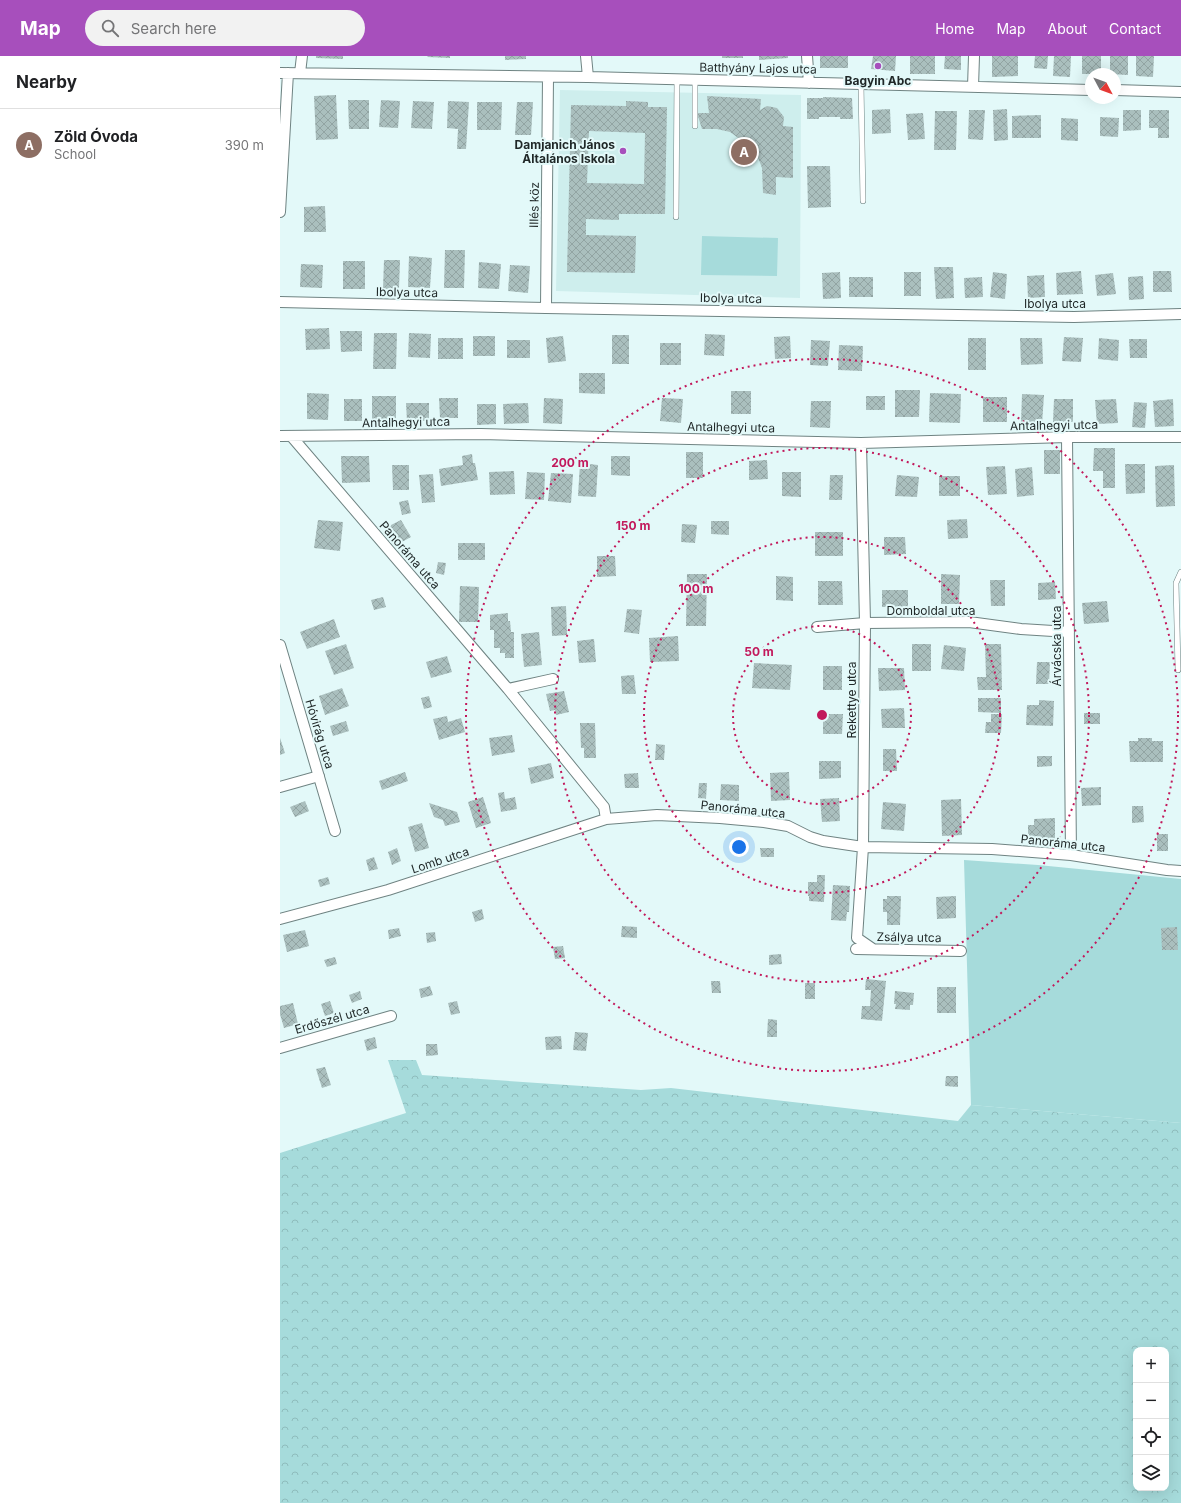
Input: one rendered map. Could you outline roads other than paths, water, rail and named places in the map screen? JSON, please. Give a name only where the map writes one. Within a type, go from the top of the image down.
[{"type":"street","points":[[300,73],[302,56]]},
{"type":"street","points":[[586,56],[588,77]]},
{"type":"street","points":[[807,56],[809,83]]},
{"type":"street","points":[[973,87],[974,56]]},
{"type":"street","points":[[280,212],[284,73]]},
{"type":"street","name":"Batthyány Lajos utca","points":[[284,73],[588,77],[1085,90]]},
{"type":"street","name":"Illés köz","points":[[546,308],[548,77]]},
{"type":"street","points":[[1121,90],[1181,92]]},
{"type":"street","name":"Ibolya utca","points":[[280,302],[1074,317],[1181,314]]},
{"type":"street","name":"Antalhegyi utca","points":[[280,436],[482,434],[861,443],[1181,437]]},
{"type":"street","name":"Panoráma utca","points":[[292,437],[508,689],[604,807],[606,819],[657,815],[720,818],[788,826],[810,837],[823,841],[863,847],[992,849],[1071,855],[1181,871]]},
{"type":"street","name":"Árvácska utca","points":[[1068,438],[1071,855]]},
{"type":"street","name":"Rekettye utca","points":[[861,443],[865,623],[863,847],[857,938],[872,949]]},
{"type":"street","name":"Domboldal utca","points":[[817,627],[865,623],[968,622],[1021,629],[1069,632]]},
{"type":"street","name":"Hóvirág utca","points":[[280,645],[336,831]]},
{"type":"street","points":[[508,689],[553,679]]},
{"type":"street","points":[[280,787],[319,776]]},
{"type":"street","name":"Lomb utca","points":[[280,919],[388,890],[606,819]]},
{"type":"street","name":"Zsálya utca","points":[[856,949],[961,951]]},
{"type":"street","name":"Erdőszél utca","points":[[280,1048],[391,1016]]},
{"type":"lane","points":[[676,217],[677,79]]},
{"type":"lane","points":[[695,80],[695,126]]},
{"type":"lane","points":[[861,84],[863,200]]},
{"type":"lane","points":[[1178,670],[1176,582],[1181,572]]},
{"type":"place","name":"Bagyin Abc","points":[[878,66]]},
{"type":"place","name":"Damjanich János Általános Iskola","points":[[623,151]]},
{"type":"place","name":"Zöld Óvoda","points":[[744,152]]}]
